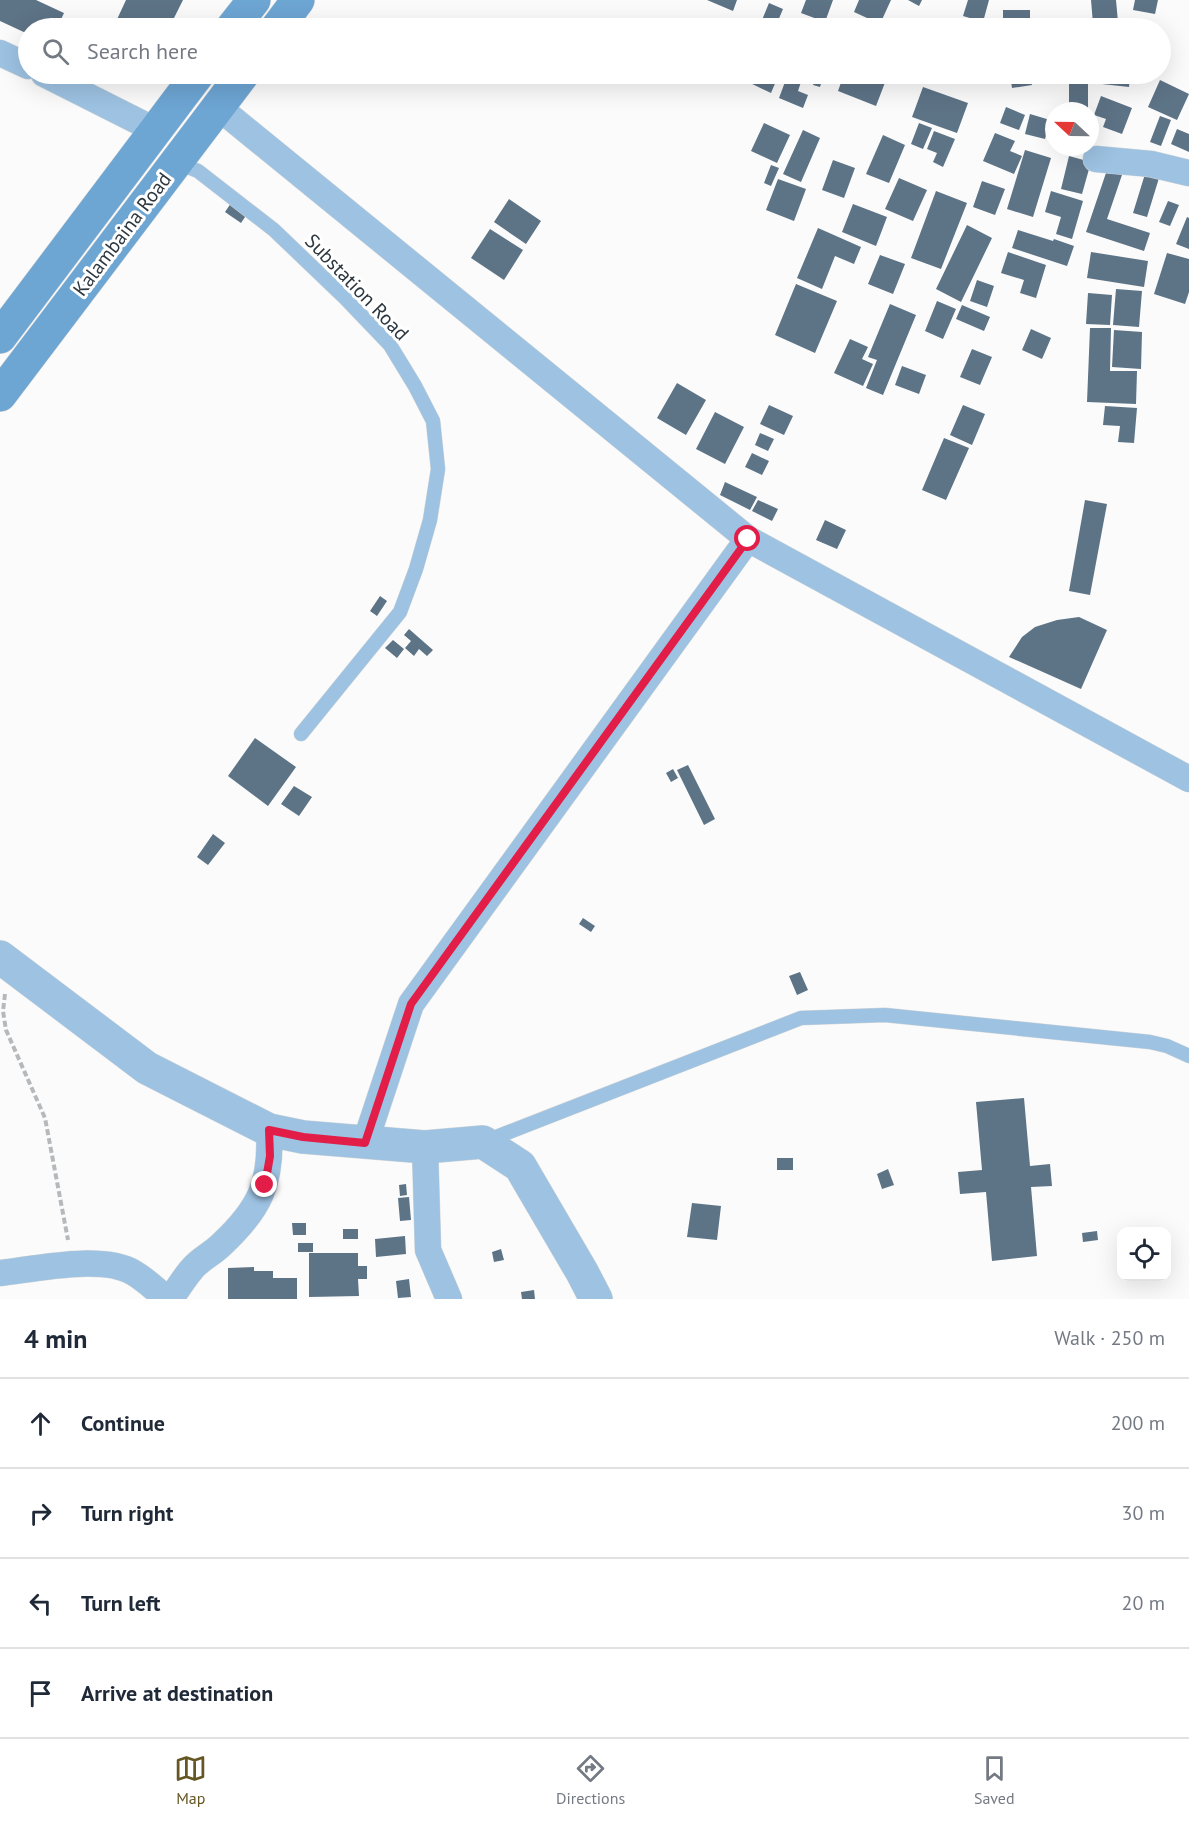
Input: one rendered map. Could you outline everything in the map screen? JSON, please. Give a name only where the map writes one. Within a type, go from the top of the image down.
[{"type":"main road","points":[[240,18],[254,0]]},
{"type":"main road","points":[[284,18],[298,0]]},
{"type":"main road","name":"Kalambaina Road","points":[[0,337],[190,84]]},
{"type":"main road","name":"Kalambaina Road","points":[[0,395],[236,84]]},
{"type":"street","points":[[0,53],[18,61]]},
{"type":"street","points":[[64,84],[155,130]]},
{"type":"street","points":[[218,108],[748,539],[1189,779]]},
{"type":"street","points":[[1096,159],[1151,164],[1189,173]]},
{"type":"street","points":[[365,1143],[411,1004],[748,539]]},
{"type":"street","points":[[3,960],[147,1068],[269,1130],[303,1137],[425,1147],[483,1142],[520,1166],[596,1299]]},
{"type":"street","points":[[0,1273],[73,1264],[112,1265],[133,1272],[169,1299],[194,1267],[221,1246],[253,1211],[265,1185],[270,1156],[269,1130]]},
{"type":"street","points":[[425,1147],[428,1250],[449,1299]]},
{"type":"lane","name":"Substation Road","points":[[176,162],[198,171],[274,230],[345,298],[390,345],[433,421],[438,469],[430,520],[416,569],[400,612],[301,734]]},
{"type":"lane","points":[[483,1142],[801,1018],[897,1016],[1150,1042],[1167,1046],[1189,1056]]},
{"type":"path","points":[[3,960],[3,1011],[6,1030],[45,1118],[73,1264]]},
{"type":"building","points":[[0,0],[36,0],[64,13],[62,18],[18,18],[18,29],[0,21]]},
{"type":"building","points":[[126,0],[183,0],[174,18],[118,18]]},
{"type":"building","points":[[707,0],[737,0],[733,11]]},
{"type":"building","points":[[806,0],[833,0],[826,18],[814,18],[801,13]]},
{"type":"building","points":[[859,0],[891,0],[883,18],[867,18],[854,12]]},
{"type":"building","points":[[908,0],[922,0],[919,6]]},
{"type":"building","points":[[968,0],[989,0],[984,18],[963,16]]},
{"type":"building","points":[[1091,0],[1116,0],[1118,18],[1092,18]]},
{"type":"building","points":[[1135,0],[1158,0],[1155,14],[1133,10]]},
{"type":"building","points":[[769,3],[783,9],[779,18],[763,18]]},
{"type":"building","points":[[1003,10],[1030,10],[1030,18],[1003,18]]},
{"type":"building","points":[[752,84],[775,84],[771,93]]},
{"type":"building","points":[[784,84],[800,84],[798,91],[808,95],[803,108],[779,98]]},
{"type":"building","points":[[840,84],[884,84],[876,106],[838,91]]},
{"type":"building","points":[[1011,84],[1032,85],[1012,88]]},
{"type":"building","points":[[1069,84],[1088,84],[1088,102],[1069,102]]},
{"type":"building","points":[[1102,84],[1129,84],[1129,87]]},
{"type":"building","points":[[1158,84],[1168,84],[1189,94],[1177,120],[1148,107]]},
{"type":"building","points":[[923,87],[968,103],[957,133],[912,117]]},
{"type":"building","points":[[1101,96],[1132,108],[1122,134],[1103,127],[1106,119],[1099,117]]},
{"type":"building","points":[[1006,107],[1025,115],[1019,130],[1000,123]]},
{"type":"building","points":[[1030,114],[1045,118],[1045,139],[1025,134]]},
{"type":"building","points":[[1160,116],[1171,120],[1161,146],[1150,142]]},
{"type":"building","points":[[764,123],[790,135],[777,163],[751,151]]},
{"type":"building","points":[[919,123],[932,128],[923,149],[911,144]]},
{"type":"building","points":[[1177,129],[1189,134],[1189,152],[1171,144]]},
{"type":"building","points":[[803,130],[820,138],[801,182],[783,174]]},
{"type":"building","points":[[934,131],[955,139],[943,167],[933,162],[937,153],[927,149]]},
{"type":"building","points":[[995,133],[1015,141],[1010,151],[1022,156],[1014,174],[983,161]]},
{"type":"building","points":[[883,135],[905,145],[889,183],[866,174]]},
{"type":"building","points":[[1025,150],[1051,158],[1033,217],[1007,209]]},
{"type":"building","points":[[1069,156],[1091,162],[1082,194],[1061,189]]},
{"type":"building","points":[[833,160],[855,168],[844,198],[822,190]]},
{"type":"building","points":[[771,165],[779,168],[771,186],[764,183]]},
{"type":"building","points":[[1108,167],[1123,172],[1107,219],[1150,233],[1144,251],[1086,232]]},
{"type":"building","points":[[1145,174],[1159,178],[1147,217],[1133,213]]},
{"type":"building","points":[[899,178],[927,190],[913,221],[885,209]]},
{"type":"building","points":[[778,179],[806,189],[794,221],[766,210]]},
{"type":"building","points":[[982,181],[1005,189],[995,215],[973,207]]},
{"type":"building","points":[[936,191],[967,203],[941,269],[911,258]]},
{"type":"building","points":[[1051,191],[1083,201],[1072,239],[1056,234],[1061,217],[1045,212]]},
{"type":"building","points":[[509,199],[541,221],[526,244],[494,222]]},
{"type":"building","points":[[1168,201],[1179,205],[1170,226],[1159,222]]},
{"type":"building","points":[[231,203],[247,214],[241,223],[225,212]]},
{"type":"building","points":[[853,204],[887,217],[876,246],[842,232]]},
{"type":"building","points":[[1187,217],[1189,218],[1189,249],[1176,244]]},
{"type":"building","points":[[967,225],[992,238],[961,302],[936,289]]},
{"type":"building","points":[[818,228],[861,247],[854,264],[835,256],[822,289],[797,278]]},
{"type":"building","points":[[490,229],[523,250],[504,280],[471,258]]},
{"type":"building","points":[[1018,230],[1074,246],[1067,266],[1012,248]]},
{"type":"building","points":[[1008,252],[1046,265],[1036,298],[1020,293],[1024,280],[1001,273]]},
{"type":"building","points":[[1091,252],[1148,261],[1144,287],[1087,278]]},
{"type":"building","points":[[1167,253],[1189,259],[1189,292],[1185,304],[1154,294]]},
{"type":"building","points":[[880,255],[905,264],[893,294],[868,284]]},
{"type":"building","points":[[977,280],[994,286],[987,307],[970,301]]},
{"type":"building","points":[[796,284],[837,301],[815,353],[775,335]]},
{"type":"building","points":[[1116,289],[1142,291],[1139,327],[1113,325]]},
{"type":"building","points":[[1088,293],[1112,295],[1110,325],[1086,324]]},
{"type":"building","points":[[937,301],[956,309],[943,339],[925,331]]},
{"type":"building","points":[[890,304],[916,315],[883,395],[866,388],[877,360],[868,357]]},
{"type":"building","points":[[962,305],[990,317],[984,331],[956,319]]},
{"type":"building","points":[[1090,328],[1111,328],[1110,371],[1137,371],[1136,404],[1087,402]]},
{"type":"building","points":[[1031,329],[1051,338],[1042,359],[1022,350]]},
{"type":"building","points":[[1114,330],[1142,332],[1141,369],[1112,367]]},
{"type":"building","points":[[850,339],[868,347],[862,359],[873,364],[863,386],[834,373]]},
{"type":"building","points":[[972,349],[992,357],[980,385],[960,377]]},
{"type":"building","points":[[902,366],[926,375],[919,394],[895,385]]},
{"type":"building","points":[[677,383],[706,400],[686,435],[657,418]]},
{"type":"building","points":[[769,405],[793,416],[784,435],[760,424]]},
{"type":"building","points":[[963,405],[985,414],[972,445],[950,435]]},
{"type":"building","points":[[1105,406],[1137,408],[1134,443],[1118,442],[1120,426],[1103,425]]},
{"type":"building","points":[[715,412],[744,427],[725,464],[696,449]]},
{"type":"building","points":[[760,433],[774,439],[768,451],[755,445]]},
{"type":"building","points":[[944,438],[969,448],[946,500],[922,490]]},
{"type":"building","points":[[752,453],[769,461],[762,475],[745,467]]},
{"type":"building","points":[[725,482],[757,497],[750,510],[720,495]]},
{"type":"building","points":[[758,500],[778,509],[772,521],[752,511]]},
{"type":"building","points":[[1085,500],[1107,504],[1090,595],[1069,591]]},
{"type":"building","points":[[825,520],[846,530],[837,549],[816,540]]},
{"type":"building","points":[[380,596],[387,601],[377,616],[370,611]]},
{"type":"building","points":[[1079,617],[1107,630],[1081,689],[1009,657],[1022,637],[1035,627],[1057,620]]},
{"type":"building","points":[[409,629],[433,650],[427,656],[419,649],[414,656],[405,648],[411,641],[404,635]]},
{"type":"building","points":[[393,640],[404,649],[397,658],[385,648]]},
{"type":"building","points":[[255,738],[296,767],[268,806],[228,776]]},
{"type":"building","points":[[688,765],[715,819],[704,825],[677,770]]},
{"type":"building","points":[[673,769],[678,778],[671,782],[666,773]]},
{"type":"building","points":[[294,786],[312,797],[299,816],[281,804]]},
{"type":"building","points":[[213,834],[225,843],[208,865],[197,857]]},
{"type":"building","points":[[583,918],[595,926],[591,932],[579,924]]},
{"type":"building","points":[[800,972],[808,990],[797,995],[789,976]]},
{"type":"building","points":[[1024,1098],[1030,1166],[1050,1164],[1052,1186],[1031,1187],[1037,1256],[992,1261],[986,1192],[960,1194],[958,1172],[982,1170],[976,1102]]},
{"type":"building","points":[[777,1158],[793,1158],[793,1170],[777,1170]]},
{"type":"building","points":[[888,1169],[894,1185],[882,1189],[877,1174]]},
{"type":"building","points":[[406,1184],[407,1195],[400,1196],[399,1185]]},
{"type":"building","points":[[409,1197],[411,1220],[400,1221],[398,1198]]},
{"type":"building","points":[[692,1203],[721,1206],[717,1240],[687,1237]]},
{"type":"building","points":[[292,1223],[306,1223],[306,1235],[293,1235]]},
{"type":"building","points":[[343,1229],[358,1229],[358,1239],[343,1239]]},
{"type":"building","points":[[1097,1231],[1098,1240],[1083,1242],[1082,1233]]},
{"type":"building","points":[[405,1236],[406,1254],[376,1257],[375,1239]]},
{"type":"building","points":[[298,1243],[313,1243],[313,1252],[298,1252]]},
{"type":"building","points":[[501,1249],[504,1260],[494,1262],[492,1252]]},
{"type":"building","points":[[309,1253],[358,1253],[358,1266],[367,1266],[367,1279],[358,1279],[359,1296],[309,1297]]},
{"type":"building","points":[[254,1267],[254,1271],[273,1271],[273,1278],[297,1278],[297,1299],[228,1299],[228,1268]]},
{"type":"building","points":[[409,1279],[411,1297],[398,1298],[396,1281]]},
{"type":"building","points":[[534,1290],[535,1299],[522,1299],[521,1292]]},
{"type":"route","points":[[265,1185],[270,1156],[269,1130],[303,1137],[365,1143],[411,1004],[748,539]]}]
